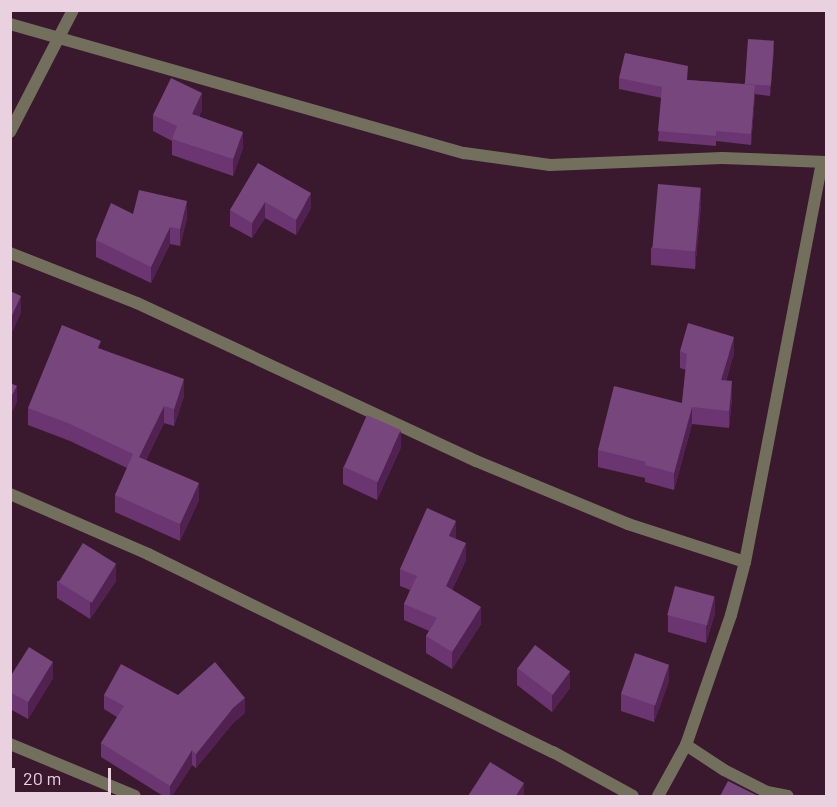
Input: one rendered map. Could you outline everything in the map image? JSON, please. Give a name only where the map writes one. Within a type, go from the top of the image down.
[{"type":"street","points":[[10,132],[61,39],[74,10]]},
{"type":"street","points":[[10,24],[464,153],[550,165],[722,158],[824,162],[745,562],[731,615],[686,745],[658,796]]},
{"type":"street","points":[[10,253],[137,303],[476,461],[628,524],[745,562]]},
{"type":"street","points":[[10,494],[148,554],[553,752],[633,796]]},
{"type":"street","points":[[10,744],[135,796]]},
{"type":"street","points":[[686,745],[767,792],[788,796]]},
{"type":"building","points":[[748,39],[774,41],[771,86],[745,84]]},
{"type":"building","points":[[625,53],[688,66],[687,80],[755,85],[751,134],[716,131],[716,136],[658,131],[662,87],[619,78]]},
{"type":"building","points":[[171,78],[202,93],[192,114],[243,132],[233,159],[172,139],[177,126],[153,115]]},
{"type":"building","points":[[258,163],[311,193],[296,220],[265,202],[252,223],[230,210]]},
{"type":"building","points":[[658,184],[701,188],[695,252],[652,248]]},
{"type":"building","points":[[139,190],[187,201],[180,229],[170,227],[151,267],[96,240],[111,203],[133,214]]},
{"type":"building","points":[[10,291],[21,296],[10,320]]},
{"type":"building","points":[[688,323],[734,337],[721,380],[732,381],[729,411],[692,407],[674,473],[645,465],[646,462],[598,450],[614,386],[682,403],[687,354],[680,351]]},
{"type":"building","points":[[62,325],[101,341],[98,348],[184,379],[174,409],[164,406],[139,457],[199,483],[180,524],[115,495],[133,454],[70,424],[28,408]]},
{"type":"building","points":[[10,383],[17,386],[10,399]]},
{"type":"building","points":[[367,415],[401,430],[378,482],[344,467]]},
{"type":"building","points":[[427,508],[456,521],[449,536],[466,543],[446,586],[481,607],[452,652],[426,636],[437,618],[404,604],[417,576],[400,569]]},
{"type":"building","points":[[83,543],[116,564],[92,603],[59,582]]},
{"type":"building","points":[[675,586],[715,597],[707,626],[667,615]]},
{"type":"building","points":[[535,645],[570,671],[553,695],[518,668]]},
{"type":"building","points":[[29,647],[53,662],[28,702],[10,692],[10,677]]},
{"type":"building","points":[[635,653],[669,665],[655,705],[621,694]]},
{"type":"building","points":[[215,662],[245,698],[233,708],[196,754],[192,750],[170,786],[101,743],[124,706],[104,695],[121,664],[178,695]]},
{"type":"building","points":[[490,762],[524,783],[516,796],[468,796]]},
{"type":"building","points":[[728,781],[758,796],[720,796]]}]
